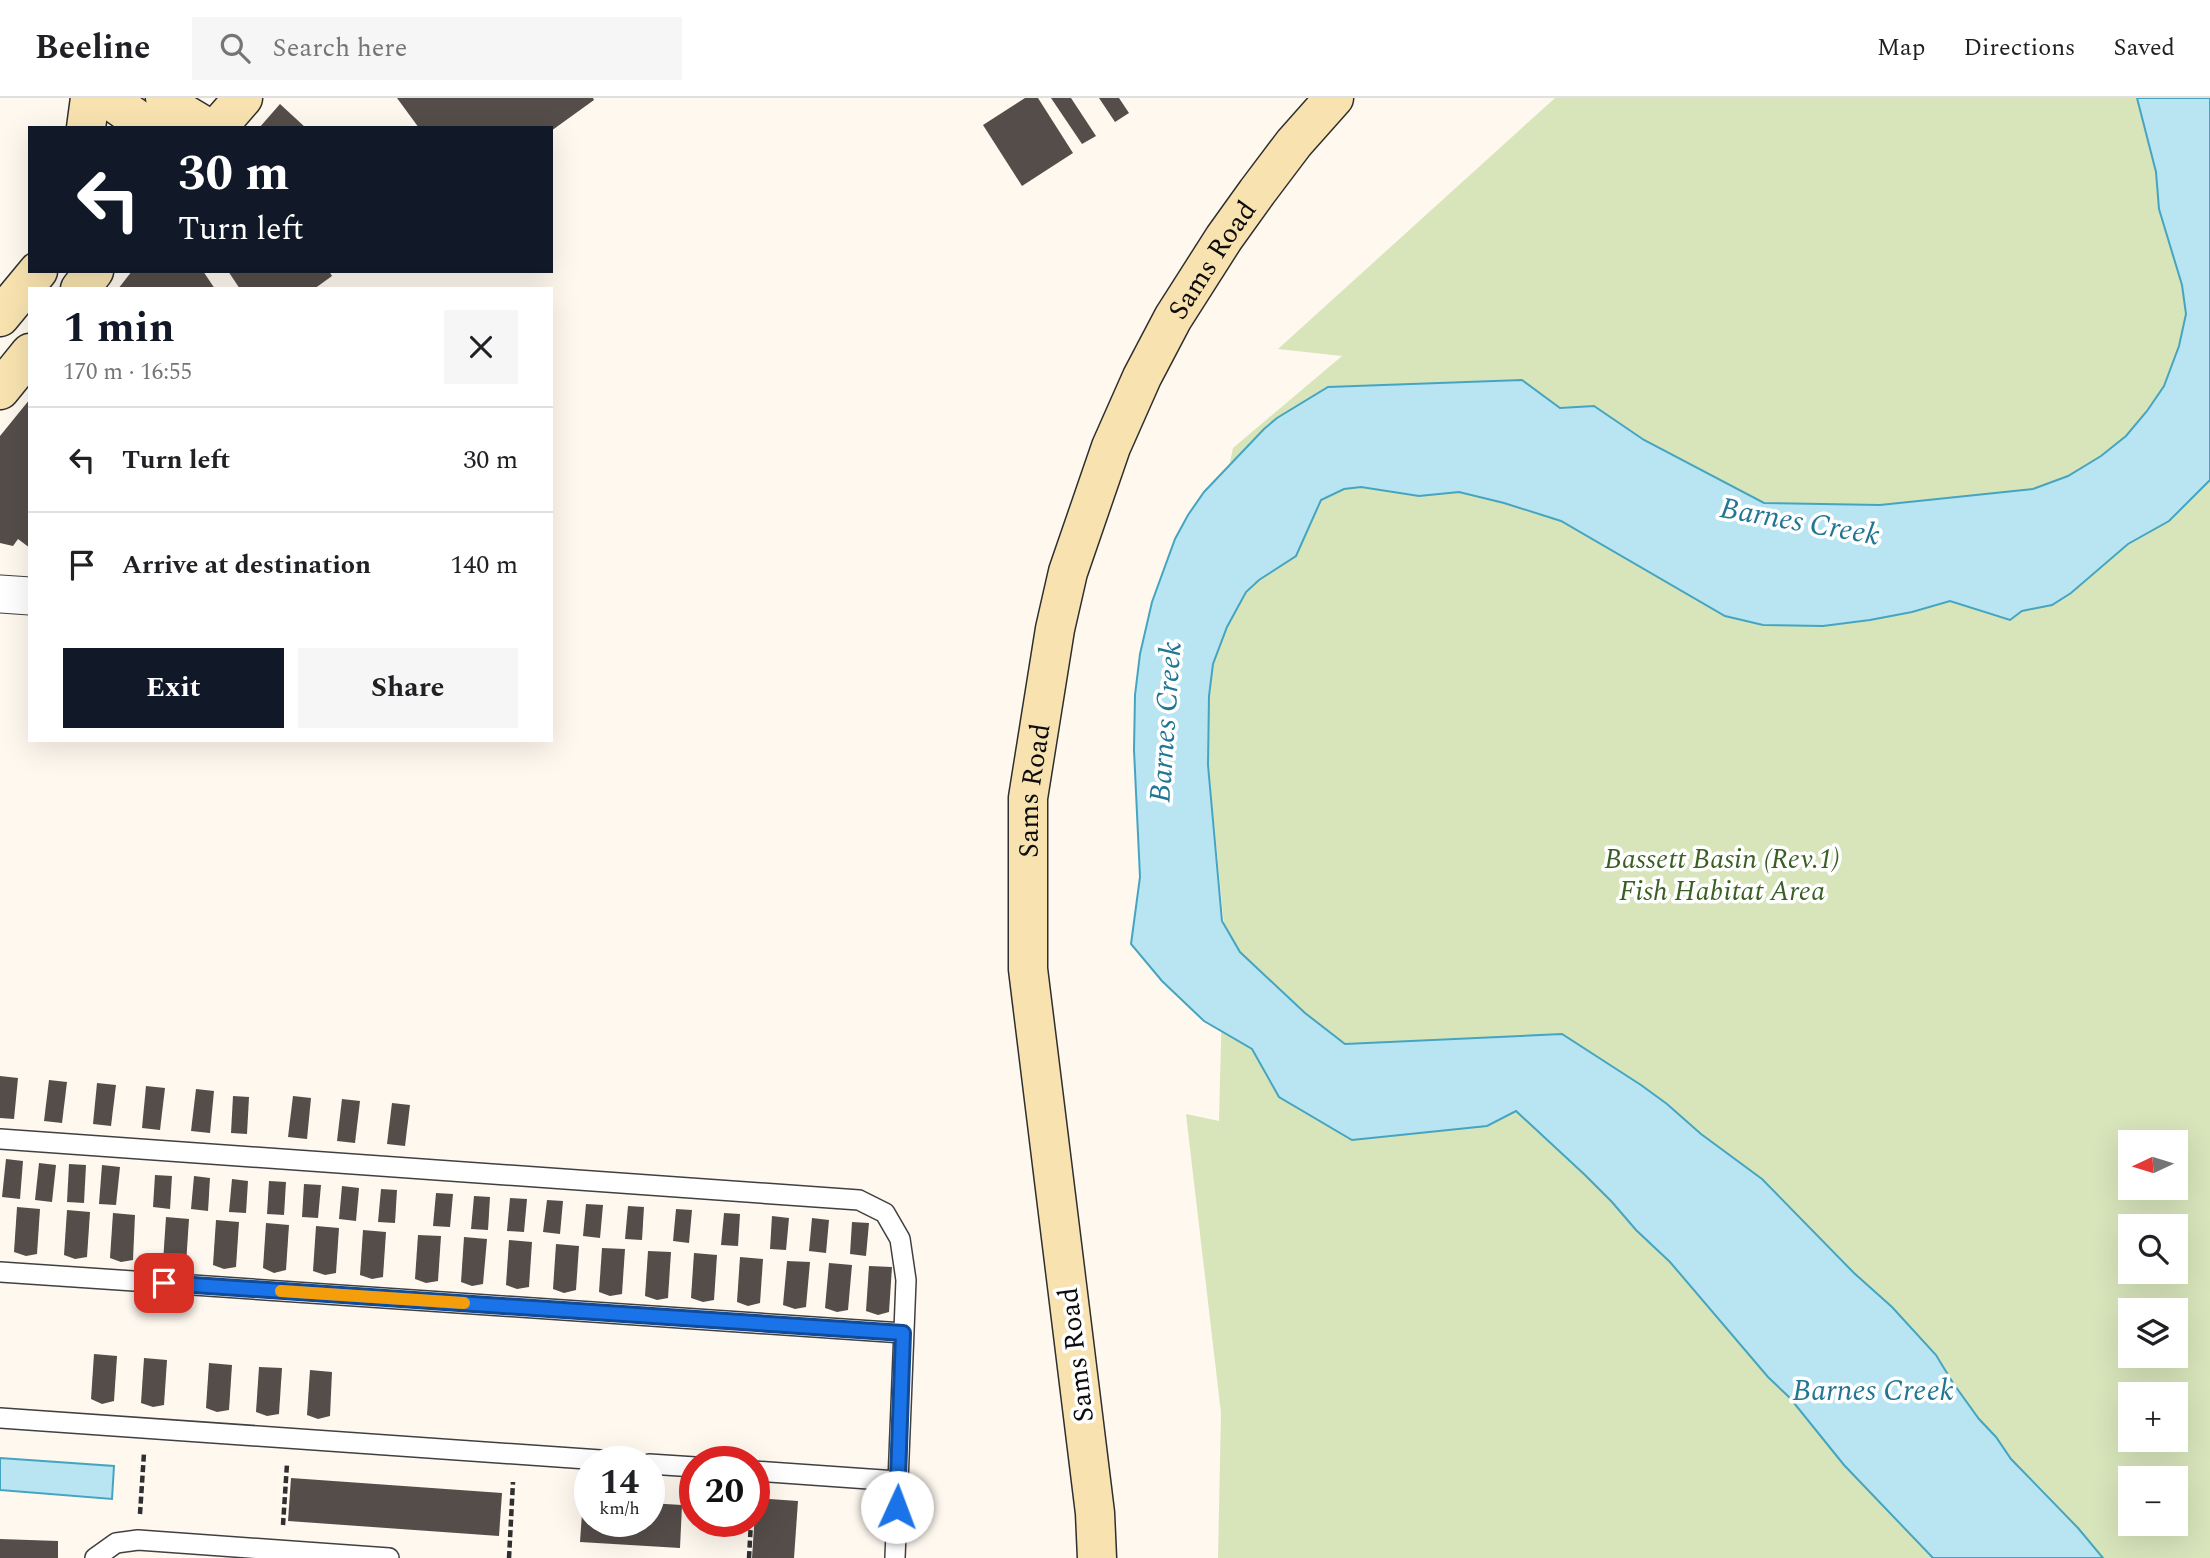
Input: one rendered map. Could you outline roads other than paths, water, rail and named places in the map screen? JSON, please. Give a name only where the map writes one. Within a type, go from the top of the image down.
[{"type":"main road","points":[[86,126],[90,98]]},
{"type":"main road","points":[[107,98],[163,112],[202,126]]},
{"type":"main road","points":[[219,126],[243,98]]},
{"type":"main road","name":"Sams Road","points":[[1097,1558],[1093,1499],[1028,969],[1028,798],[1055,629],[1068,572],[1111,447],[1172,318],[1224,238],[1294,143],[1334,98]]},
{"type":"main road","points":[[0,317],[36,273]]},
{"type":"main road","points":[[82,287],[92,273]]},
{"type":"main road","points":[[0,390],[28,355]]},
{"type":"street","points":[[0,594],[28,596]]},
{"type":"lane","points":[[0,1139],[859,1200],[885,1213],[900,1238],[906,1280],[895,1558]]},
{"type":"lane","points":[[0,1272],[903,1333]]},
{"type":"lane","points":[[0,1418],[574,1458]]},
{"type":"lane","points":[[770,1472],[897,1481]]},
{"type":"lane","points":[[95,1558],[116,1543],[138,1540],[388,1558]]},
{"type":"water","name":"Barnes Creek","points":[[2137,98],[2210,98],[2210,480],[2169,521],[2128,544],[2071,593],[2052,605],[2022,611],[2010,620],[1950,601],[1870,620],[1823,626],[1763,625],[1725,616],[1561,521],[1459,492],[1419,496],[1361,487],[1344,489],[1321,500],[1296,556],[1259,580],[1246,592],[1227,627],[1213,664],[1209,696],[1208,765],[1222,921],[1240,952],[1305,1013],[1345,1044],[1562,1034],[1641,1085],[1762,1179],[1854,1273],[1892,1307],[1936,1355],[1953,1383],[2011,1459],[2078,1528],[2103,1558],[1933,1558],[1844,1465],[1790,1398],[1768,1377],[1670,1262],[1585,1175],[1516,1111],[1487,1126],[1352,1140],[1279,1097],[1252,1049],[1204,1021],[1162,981],[1131,944],[1140,877],[1134,750],[1135,695],[1140,654],[1152,602],[1175,539],[1204,492],[1264,429],[1328,387],[1522,380],[1560,408],[1594,406],[1644,440],[1764,503],[1880,505],[2033,489],[2068,476],[2101,456],[2126,436],[2147,411],[2164,386],[2179,346],[2186,314],[2182,285],[2159,209],[2156,172]]},
{"type":"water","points":[[0,1458],[114,1466],[112,1499],[0,1490]]},
{"type":"park label","name":"Bassett Basin (Rev.1) Fish Habitat Area","points":[[1722,874]]}]
